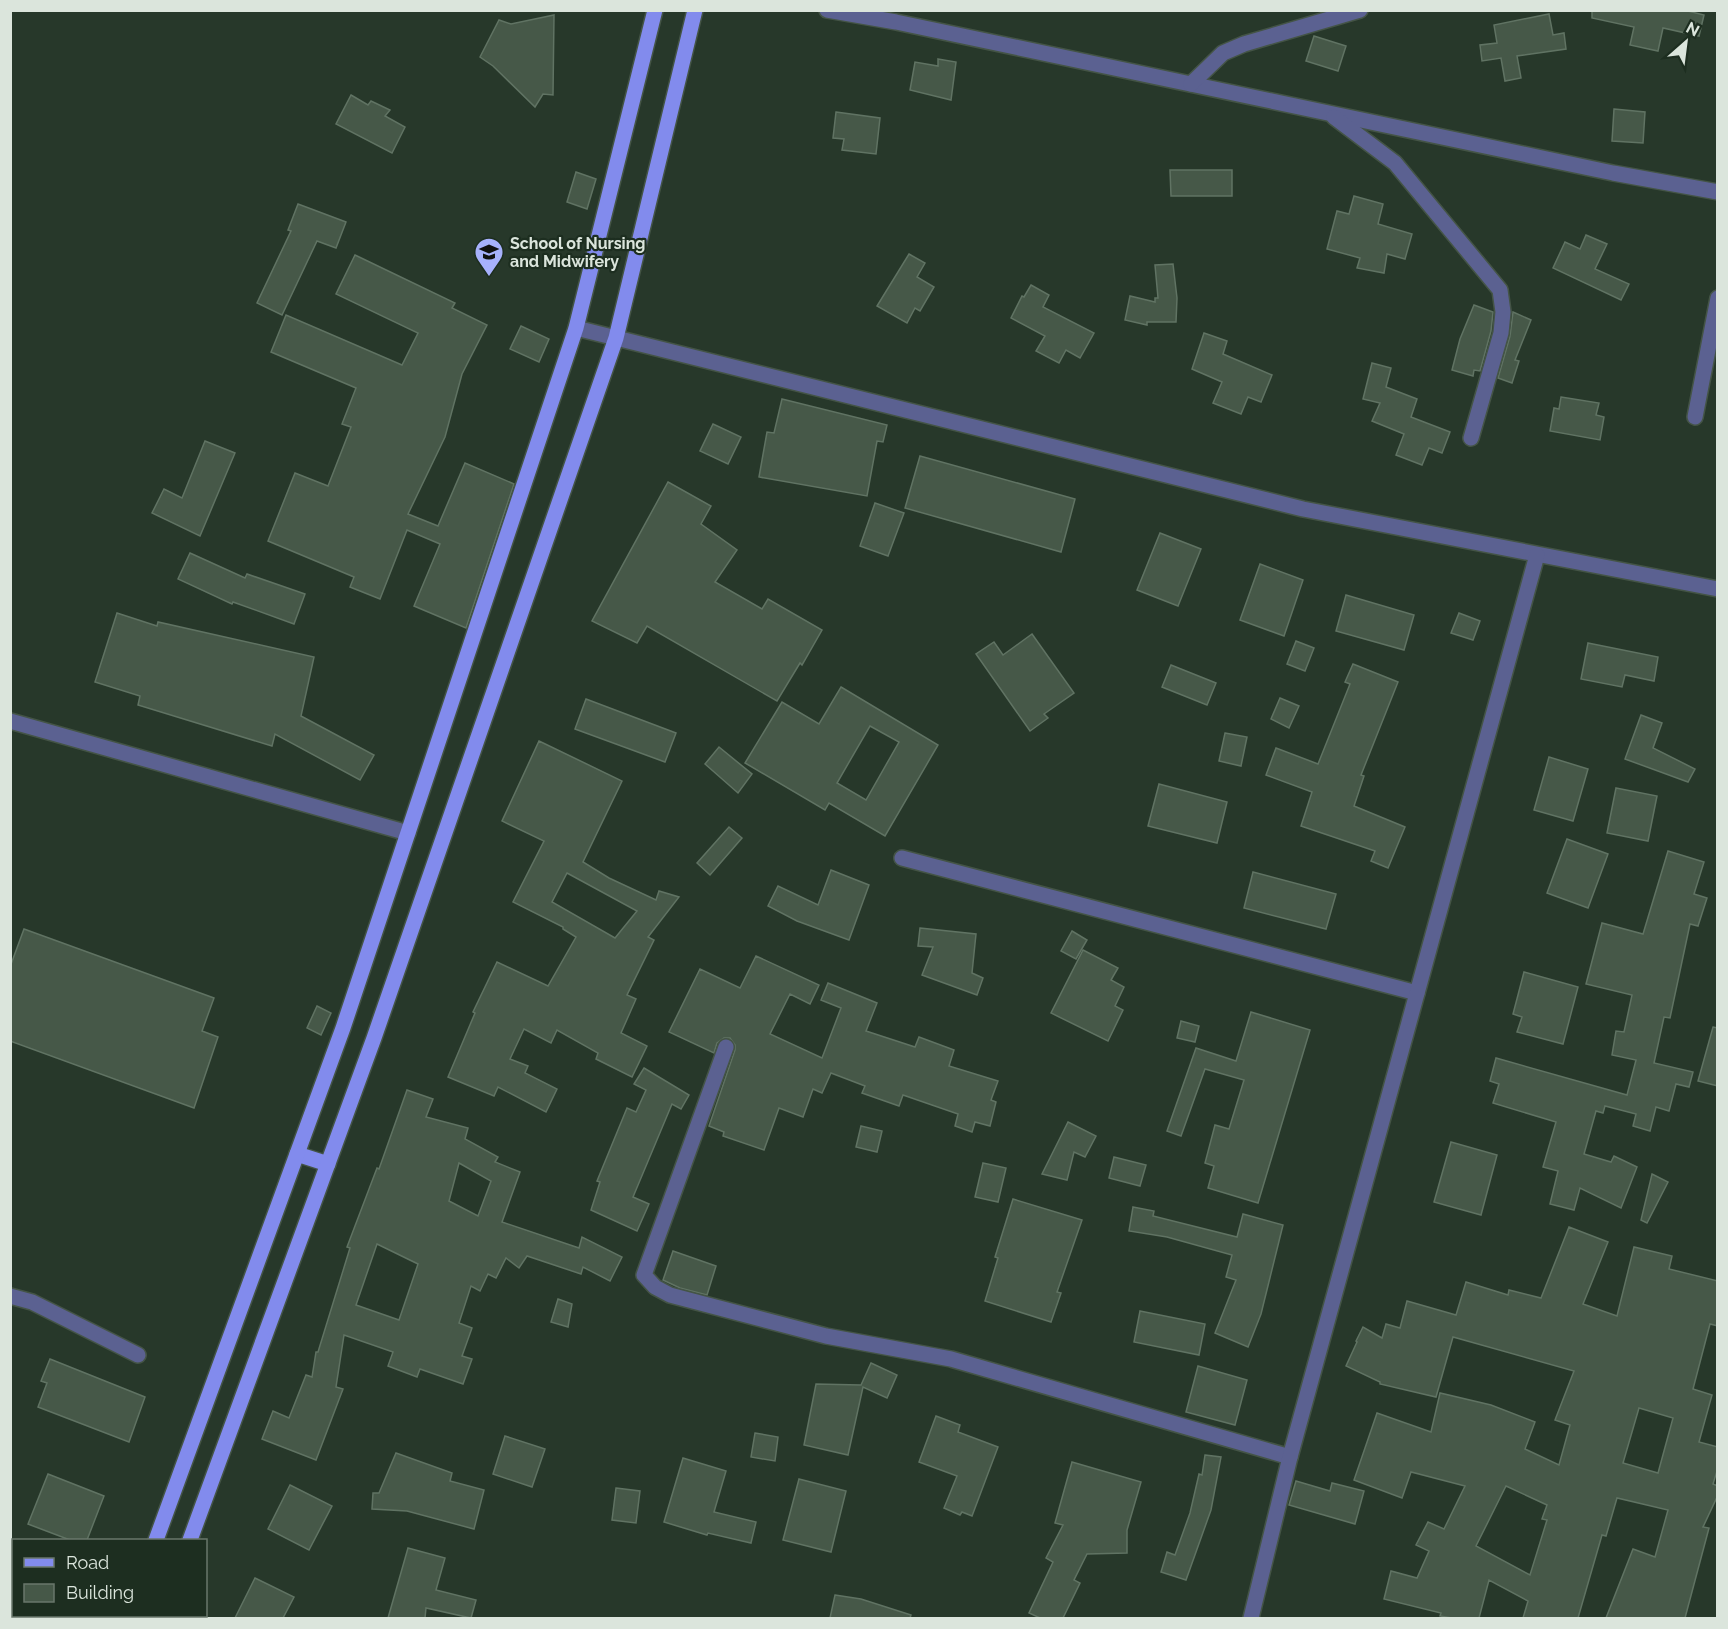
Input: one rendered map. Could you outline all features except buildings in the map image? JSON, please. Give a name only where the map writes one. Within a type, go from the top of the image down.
[{"type":"main road","points":[[156,1539],[343,1028],[576,328],[655,10]]},
{"type":"main road","points":[[190,1539],[374,1038],[616,338],[695,10]]},
{"type":"main road","points":[[297,1154],[328,1164]]},
{"type":"street","points":[[827,10],[896,22],[1613,173],[1718,192]]},
{"type":"street","points":[[1191,84],[1223,53],[1233,48],[1360,10]]},
{"type":"street","points":[[1329,113],[1395,163],[1500,290],[1503,312],[1501,333],[1471,438]]},
{"type":"street","points":[[1695,417],[1718,298]]},
{"type":"street","points":[[576,328],[1303,509],[1718,590]]},
{"type":"street","points":[[1251,1618],[1290,1457],[1537,555]]},
{"type":"street","points":[[10,721],[408,833]]},
{"type":"street","points":[[902,858],[1418,993]]},
{"type":"street","points":[[726,1047],[644,1275],[655,1287],[670,1295],[826,1336],[951,1359],[1290,1457]]},
{"type":"street","points":[[10,1296],[32,1302],[138,1354]]},
{"type":"place","name":"School of Nursing and Midwifery","points":[[489,278]]}]
